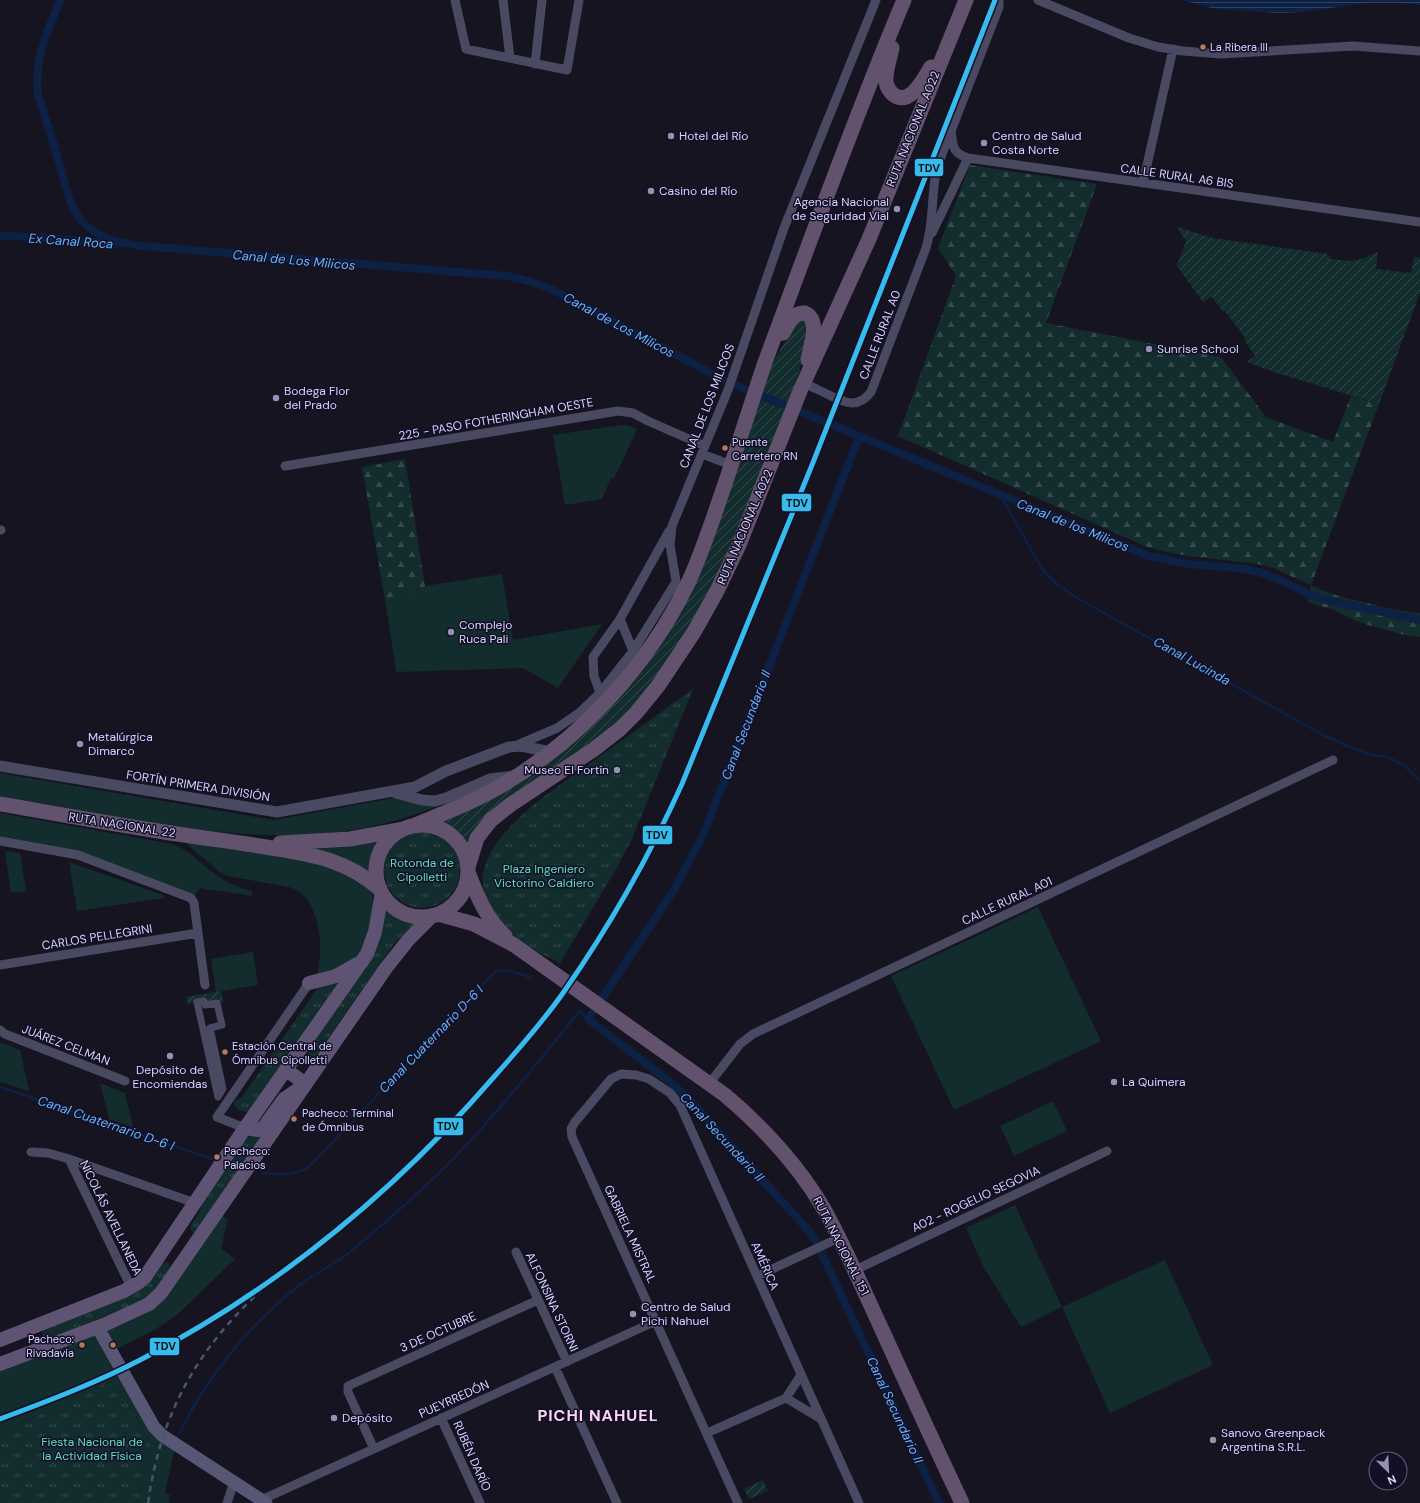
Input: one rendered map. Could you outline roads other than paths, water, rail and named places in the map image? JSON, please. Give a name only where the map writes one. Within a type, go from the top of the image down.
[{"type":"highway","name":"RUTA NACIONAL A022","points":[[468,870],[477,838],[491,820],[510,805],[611,736],[636,714],[658,686],[694,632],[729,567],[744,534],[802,387],[866,244],[964,3]]},
{"type":"highway","points":[[902,6],[886,76],[887,85],[895,96],[903,98],[915,91],[948,44]]},
{"type":"highway","points":[[409,827],[430,826],[446,832],[459,844],[466,859],[468,870],[464,888],[460,896],[448,908],[435,914],[416,916],[400,911],[389,903],[381,891],[377,882],[376,865],[381,850],[391,837],[409,827],[478,798],[519,775],[551,752],[583,724],[626,680],[650,647],[679,599],[694,568],[708,533],[765,364],[847,142],[902,6]]},
{"type":"highway","points":[[765,364],[792,319],[798,314],[808,314],[813,321],[814,329],[802,387]]},
{"type":"highway","name":"RUTA NACIONAL 22","points":[[0,804],[119,825],[309,854],[331,860],[358,873],[381,891]]},
{"type":"highway","name":"RUTA NACIONAL 22","points":[[245,844],[333,840],[380,834],[409,827]]},
{"type":"highway","name":"RUTA NACIONAL 151","points":[[468,870],[477,897],[488,917],[497,929],[514,945],[709,1084],[752,1119],[787,1157],[815,1195],[839,1238],[962,1503]]},
{"type":"highway","name":"RUTA NACIONAL 151","points":[[435,914],[474,924],[514,945]]},
{"type":"main road","points":[[0,1340],[114,1295],[131,1287],[145,1277],[245,1128],[367,954],[375,932],[381,891]]},
{"type":"main road","points":[[0,1364],[98,1328],[141,1308],[156,1299],[166,1287],[394,958],[409,939],[435,914]]},
{"type":"main road","points":[[309,983],[329,979],[342,974],[353,967],[367,954]]},
{"type":"main road","points":[[286,1070],[306,1084]]},
{"type":"main road","points":[[245,1128],[258,1130],[263,1128],[284,1099],[306,1084]]},
{"type":"main road","points":[[170,1240],[190,1252]]},
{"type":"main road","points":[[98,1328],[154,1427],[163,1436],[264,1501]]},
{"type":"main road","points":[[20,1332],[27,1353]]},
{"type":"street","points":[[455,0],[466,49],[567,70],[579,0]]},
{"type":"street","points":[[503,0],[510,58]]},
{"type":"street","points":[[535,64],[542,0]]},
{"type":"street","name":"CANAL DE LOS MILICOS","points":[[679,599],[670,545],[672,526],[728,390],[785,223],[876,0]]},
{"type":"street","name":"CALLE RURAL A0","points":[[929,238],[935,177],[940,158],[999,8],[999,0]]},
{"type":"street","points":[[1038,0],[1129,38],[1173,50],[1221,54],[1353,46],[1420,51]]},
{"type":"street","points":[[1143,183],[1173,50]]},
{"type":"street","points":[[951,129],[956,152],[960,156],[968,158]]},
{"type":"street","name":"CALLE RURAL A0","points":[[802,387],[844,402],[859,402],[867,396],[873,387],[929,238],[968,158]]},
{"type":"street","name":"CALLE RURAL A6 BIS","points":[[968,158],[1420,222]]},
{"type":"street","name":"225 - PASO FOTHERINGHAM OESTE","points":[[286,466],[618,411],[633,413],[731,465]]},
{"type":"street","points":[[600,693],[594,676],[593,658],[620,619],[672,526]]},
{"type":"street","points":[[516,746],[557,728],[579,713],[600,693],[633,651],[676,582]]},
{"type":"street","points":[[620,619],[633,651]]},
{"type":"street","name":"FORTÍN PRIMERA DIVISIÓN","points":[[0,766],[277,812],[415,787],[446,771],[503,748],[516,746],[551,752]]},
{"type":"street","name":"CALLE RURAL A01","points":[[709,1084],[740,1044],[753,1034],[1333,760]]},
{"type":"street","name":"FORTÍN PRIMERA DIVISIÓN","points":[[392,792],[422,800],[434,801],[441,800],[490,779],[519,775]]},
{"type":"street","points":[[430,780],[429,789],[431,796],[441,800]]},
{"type":"street","points":[[0,841],[78,855],[192,899],[205,985]]},
{"type":"street","name":"CARLOS PELLEGRINI","points":[[0,965],[198,933]]},
{"type":"street","points":[[245,1128],[217,1117],[309,983]]},
{"type":"street","points":[[204,1001],[205,1005],[217,1003],[222,1025],[210,1028],[223,1089],[218,1097],[197,1002],[204,1001]]},
{"type":"street","name":"JUÁREZ CELMAN","points":[[0,1030],[4,1034],[125,1081]]},
{"type":"street","name":"AMÉRICA","points":[[618,1075],[632,1074],[645,1077],[670,1093],[678,1101],[859,1503]]},
{"type":"street","name":"GABRIELA MISTRAL","points":[[618,1075],[611,1078],[575,1122],[571,1129],[571,1134],[738,1503]]},
{"type":"street","name":"A02 - ROGELIO SEGOVIA","points":[[855,1270],[1107,1151]]},
{"type":"street","points":[[31,1152],[48,1153],[69,1159],[195,1203]]},
{"type":"street","name":"NICOLÁS AVELLANEDA","points":[[69,1159],[131,1287]]},
{"type":"street","points":[[757,1276],[839,1238]]},
{"type":"street","name":"ALFONSINA STORNI","points":[[516,1252],[567,1362]]},
{"type":"street","name":"3 DE OCTUBRE","points":[[374,1449],[348,1392],[348,1387],[538,1300]]},
{"type":"street","name":"PUEYRREDÓN","points":[[264,1501],[441,1418],[656,1321]]},
{"type":"street","points":[[555,1367],[616,1503]]},
{"type":"street","points":[[707,1432],[786,1398],[801,1375]]},
{"type":"street","points":[[786,1398],[821,1419]]},
{"type":"street","name":"RUBÉN DARÍO","points":[[441,1418],[480,1503]]},
{"type":"street","points":[[227,1503],[234,1482]]},
{"type":"water","points":[[1181,0],[1420,0],[1420,5],[1399,3],[1365,3],[1303,12],[1278,13],[1215,9]]},
{"type":"waterway","name":"Canal de Los Milicos","points":[[60,0],[46,35],[40,57],[37,82],[38,95],[70,201],[81,220],[94,231],[109,239],[142,246],[518,278],[551,289],[722,379]]},
{"type":"waterway","name":"Ex Canal Roca","points":[[0,236],[36,237],[115,244]]},
{"type":"waterway","name":"Canal de los Milicos","points":[[738,386],[1149,556],[1188,564],[1246,569],[1278,579],[1322,599],[1420,620]]},
{"type":"waterway","name":"Canal Secundario II","points":[[603,997],[674,890],[703,835],[859,437]]},
{"type":"waterway","name":"Canal Lucinda","points":[[1001,496],[1042,569],[1058,585],[1079,599],[1325,736],[1369,754],[1387,757],[1404,765],[1420,781]]},
{"type":"waterway","name":"Canal Cuaternario D-6 I","points":[[262,1173],[293,1173],[305,1170],[310,1166],[494,973],[499,971],[508,971],[531,978]]},
{"type":"waterway","name":"Canal Secundario II","points":[[595,1009],[588,1019],[685,1095],[809,1231],[817,1243]]},
{"type":"waterway","points":[[180,1432],[191,1411],[217,1371],[248,1333],[282,1299],[301,1284],[345,1256],[415,1196],[455,1158],[510,1096],[580,1011],[588,1019]]},
{"type":"waterway","name":"Canal Cuaternario D-6 I","points":[[0,1087],[212,1159]]},
{"type":"waterway","name":"Canal Secundario II","points":[[821,1252],[939,1503]]},
{"type":"railway","points":[[148,1503],[155,1468],[164,1435],[175,1405],[190,1377],[207,1350],[228,1325],[251,1300],[277,1276]]},
{"type":"place","name":"La Ribera III","points":[[1203,47]]},
{"type":"place","name":"Hotel del Río","points":[[671,136]]},
{"type":"place","name":"Centro de Salud Costa Norte","points":[[984,143]]},
{"type":"place","name":"Casino del Río","points":[[651,191]]},
{"type":"place","name":"Agencia Nacional de Seguridad Vial","points":[[897,209]]},
{"type":"place","name":"Sunrise School","points":[[1149,349]]},
{"type":"place","name":"Bodega Flor del Prado","points":[[276,398]]},
{"type":"place","name":"Puente Carretero RN","points":[[725,448]]},
{"type":"place","name":"Complejo Ruca Pali","points":[[451,632]]},
{"type":"place","name":"Metalúrgica Dimarco","points":[[80,744]]},
{"type":"place","name":"Museo El Fortín","points":[[617,770]]},
{"type":"place","name":"Estación Central de Ómnibus Cipolletti","points":[[225,1052]]},
{"type":"place","name":"Depósito de Encomiendas","points":[[170,1056]]},
{"type":"place","name":"La Quimera","points":[[1114,1082]]},
{"type":"place","name":"Pacheco: Terminal de Ómnibus","points":[[294,1119]]},
{"type":"place","name":"Pacheco: Palacios","points":[[217,1157]]},
{"type":"place","name":"Centro de Salud Pichi Nahuel","points":[[633,1314]]},
{"type":"place","name":"Pacheco: Rivadavia","points":[[82,1345]]},
{"type":"place","name":"Depósito","points":[[334,1418]]},
{"type":"place","name":"Sanovo Greenpack Argentina S.R.L.","points":[[1213,1440]]},
{"type":"district","name":"PICHI NAHUEL","points":[[598,1415]]},
{"type":"park label","name":"Rotonda de Cipolletti","points":[[422,870]]},
{"type":"park label","name":"Plaza Ingeniero Victorino Caldiero","points":[[544,876]]},
{"type":"park label","name":"Fiesta Nacional de la Actividad Física","points":[[92,1449]]}]
